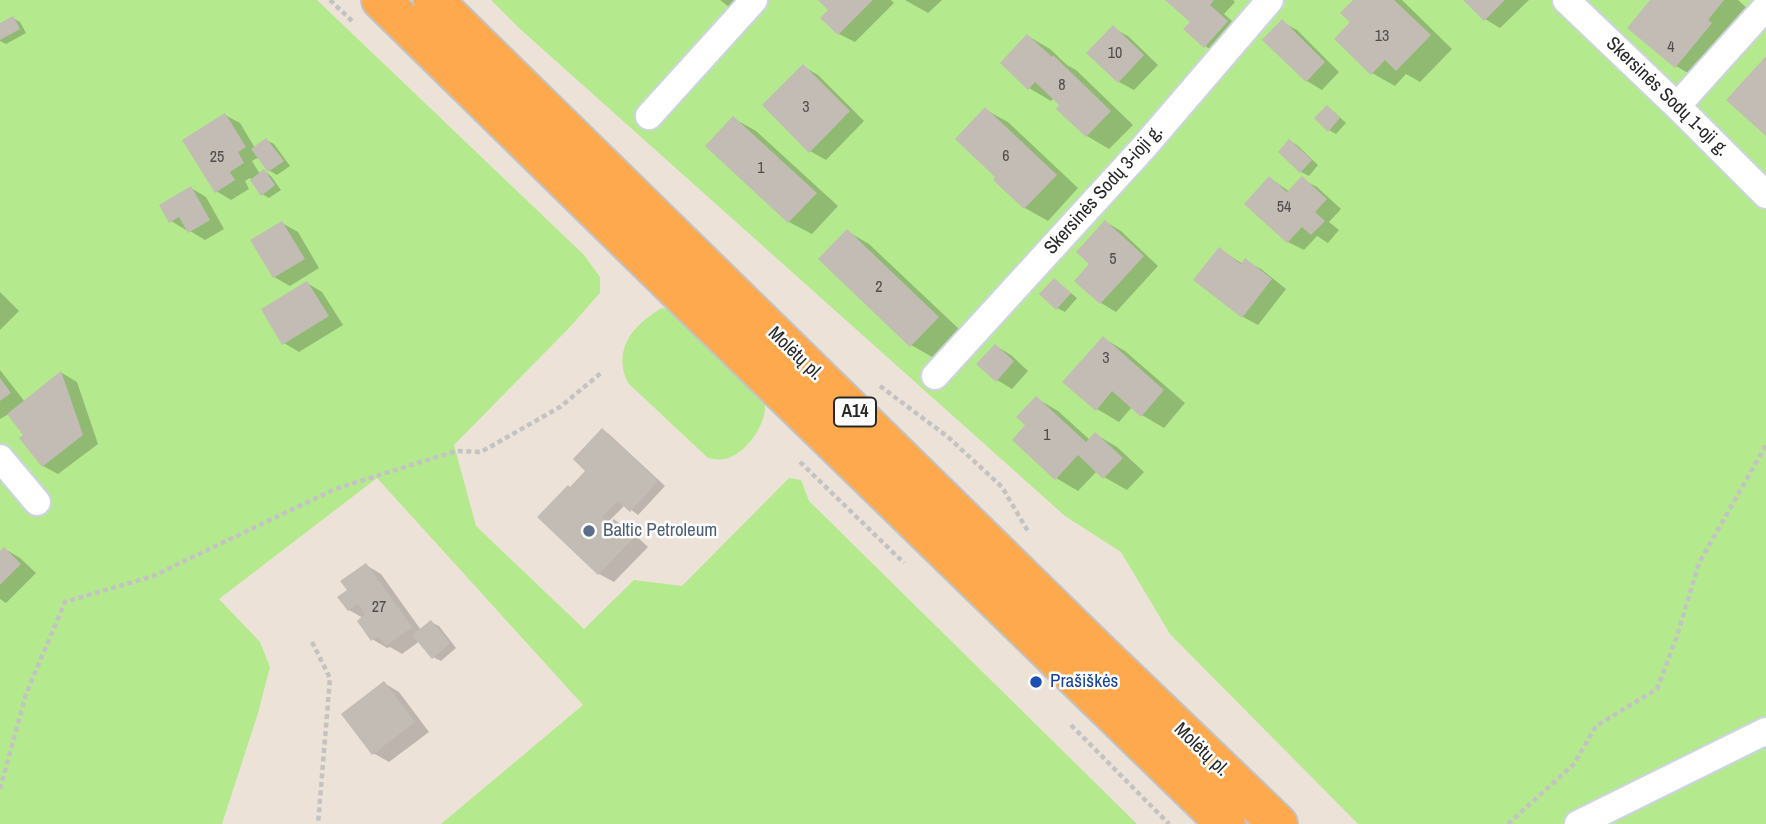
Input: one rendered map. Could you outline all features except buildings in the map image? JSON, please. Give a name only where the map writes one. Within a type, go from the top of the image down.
[{"type":"highway","name":"Molėtų pl.","points":[[382,0],[1226,824]]},
{"type":"highway","name":"Molėtų pl.","points":[[433,0],[1278,824]]},
{"type":"street","points":[[649,116],[754,0]]},
{"type":"street","name":"Skersinės Sodų 3-ioji g.","points":[[935,376],[1144,147],[1270,0]]},
{"type":"street","name":"Skersinės Sodų 1-oji g.","points":[[1566,0],[1766,195]]},
{"type":"street","points":[[1677,106],[1766,7]]},
{"type":"street","points":[[0,458],[37,502]]},
{"type":"street","points":[[1578,824],[1766,731]]},
{"type":"path","points":[[0,789],[26,694],[65,602],[153,576],[335,489],[456,451],[481,452],[560,407],[601,373]]},
{"type":"path","points":[[1508,824],[1574,764],[1595,726],[1657,689],[1677,636],[1699,563],[1766,444]]},
{"type":"path","points":[[312,642],[330,678],[318,824]]},
{"type":"green space","points":[[0,0],[317,0],[584,255],[600,277],[600,293],[454,445],[476,526],[584,629],[634,580],[682,586],[789,478],[801,480],[809,501],[1137,824],[441,824],[583,705],[377,478],[219,599],[260,642],[270,667],[222,824],[0,824]]},
{"type":"green space","points":[[491,0],[1766,0],[1766,824],[1358,824],[1170,634],[1121,552],[1065,516],[519,28]]},
{"type":"green space","points":[[662,308],[670,309],[762,396],[764,415],[757,431],[746,446],[732,456],[723,459],[708,458],[628,383],[622,359],[628,339],[642,322]]},
{"type":"place","name":"Baltic Petroleum","points":[[589,531]]},
{"type":"place","name":"Prašiškės","points":[[1036,682]]}]
